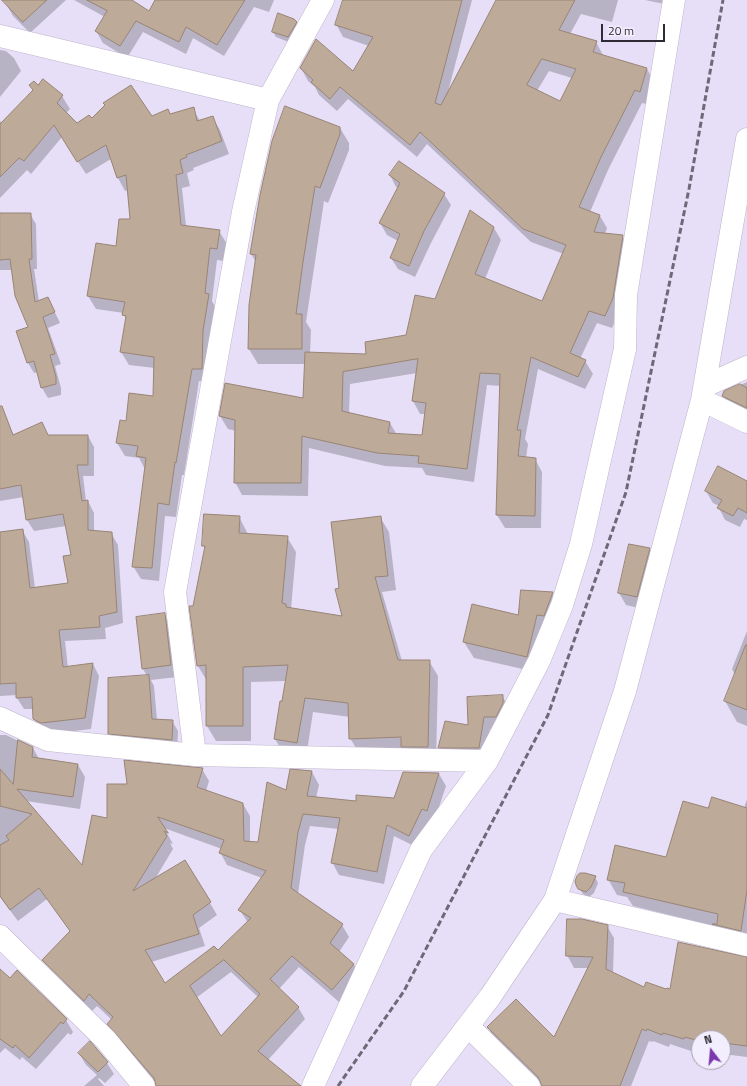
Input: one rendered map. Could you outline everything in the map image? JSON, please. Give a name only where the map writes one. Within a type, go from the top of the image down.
[{"type":"street","points":[[195,755],[175,592],[243,212],[268,100],[323,0]]},
{"type":"street","points":[[313,1086],[421,850],[487,761],[539,661],[562,605],[580,544],[625,349],[626,295],[674,0]]},
{"type":"street","points":[[0,36],[268,100]]},
{"type":"street","points":[[422,1086],[490,997],[555,900],[625,691],[704,393],[747,139]]},
{"type":"street","points":[[704,393],[747,367]]},
{"type":"street","points":[[704,393],[747,422]]},
{"type":"street","points":[[0,718],[48,740],[195,755],[487,761]]},
{"type":"street","points":[[555,900],[747,945]]},
{"type":"street","points":[[0,936],[106,1040],[144,1086]]},
{"type":"street","points":[[468,1026],[529,1086]]},
{"type":"building","points":[[2,0],[47,0],[23,22]]},
{"type":"building","points":[[87,0],[132,0],[149,11],[155,0],[245,0],[217,45],[186,27],[179,42],[136,21],[120,46],[95,31],[107,11]]},
{"type":"building","points":[[343,0],[462,0],[435,103],[441,105],[496,0],[575,0],[559,30],[597,41],[593,52],[647,68],[640,92],[635,90],[601,157],[579,207],[600,215],[594,232],[623,235],[613,298],[605,316],[589,311],[570,353],[586,360],[578,377],[531,357],[517,430],[521,430],[518,456],[536,458],[535,516],[496,515],[500,374],[480,373],[467,469],[418,463],[419,456],[377,453],[302,436],[301,483],[234,483],[235,420],[219,416],[225,383],[303,398],[305,352],[366,354],[365,342],[406,335],[415,295],[435,299],[470,210],[494,227],[475,274],[542,301],[566,245],[523,229],[420,132],[410,145],[340,87],[330,99],[311,82],[313,80],[300,68],[316,39],[353,71],[373,37],[335,25]],"holes":[[[542,59],[576,69],[560,101],[527,85]],[[418,359],[412,401],[426,403],[422,435],[388,433],[390,422],[342,411],[343,372]]]},
{"type":"building","points":[[278,13],[294,19],[297,22],[288,37],[272,32]]},
{"type":"building","points":[[43,79],[63,95],[57,103],[77,123],[89,115],[92,118],[105,105],[103,103],[131,85],[152,116],[168,109],[170,114],[194,107],[197,121],[213,116],[222,141],[186,155],[187,157],[180,160],[183,173],[176,175],[181,225],[220,230],[217,249],[210,248],[205,293],[209,294],[203,331],[202,369],[192,369],[176,463],[175,462],[169,505],[158,503],[152,568],[132,567],[146,458],[136,456],[138,446],[116,443],[120,420],[126,421],[129,393],[153,396],[154,357],[120,352],[126,316],[122,315],[125,302],[87,296],[96,243],[116,246],[119,219],[130,219],[126,175],[117,178],[106,145],[77,162],[54,125],[24,161],[19,158],[0,177],[0,124],[33,90],[29,85],[34,81],[38,85]]},
{"type":"building","points":[[285,106],[340,127],[340,134],[320,188],[315,186],[296,314],[302,314],[302,349],[248,349],[249,305],[256,255],[250,254],[260,195],[272,141]]},
{"type":"building","points":[[399,161],[445,193],[424,231],[409,266],[390,258],[400,234],[379,223],[400,183],[389,175]]},
{"type":"building","points":[[0,213],[31,213],[32,259],[29,259],[35,302],[48,297],[55,312],[43,317],[55,354],[50,355],[56,377],[56,384],[41,388],[34,361],[27,363],[16,331],[28,327],[15,296],[10,259],[0,260]]},
{"type":"building","points":[[740,384],[747,388],[747,408],[722,396],[724,391]]},
{"type":"building","points":[[0,406],[2,406],[13,435],[42,422],[48,435],[88,435],[88,465],[77,465],[82,501],[88,500],[88,530],[112,532],[117,612],[99,616],[100,627],[59,630],[63,667],[93,663],[85,718],[41,723],[33,719],[32,697],[16,698],[16,683],[0,684],[0,532],[23,529],[30,588],[68,583],[63,556],[71,555],[63,514],[26,520],[21,485],[0,489]]},
{"type":"building","points":[[718,466],[747,481],[747,513],[738,508],[733,516],[717,508],[722,500],[705,491]]},
{"type":"building","points":[[204,514],[240,516],[239,533],[288,536],[282,603],[286,604],[286,607],[342,616],[335,589],[339,588],[331,522],[381,516],[388,576],[375,577],[398,660],[430,660],[428,747],[401,747],[401,737],[349,739],[348,703],[305,698],[297,743],[274,739],[288,665],[243,667],[243,726],[206,726],[206,665],[197,666],[189,606],[193,606],[205,546],[202,546]]},
{"type":"building","points":[[629,544],[650,548],[637,597],[618,593]]},
{"type":"building","points":[[521,590],[553,592],[544,616],[537,615],[527,657],[463,642],[472,604],[518,615]]},
{"type":"building","points":[[165,613],[171,665],[142,669],[136,617]]},
{"type":"building","points":[[747,645],[747,710],[724,701]]},
{"type":"building","points":[[149,675],[152,719],[173,720],[172,740],[108,734],[108,678]]},
{"type":"building","points":[[503,695],[503,703],[496,717],[484,717],[479,748],[438,748],[445,721],[468,725],[467,697]]},
{"type":"building","points":[[18,740],[33,747],[32,757],[78,764],[73,797],[17,789],[82,865],[92,815],[107,818],[107,784],[127,784],[124,760],[203,768],[197,787],[243,803],[244,841],[258,842],[267,782],[286,790],[290,769],[312,771],[307,796],[356,801],[356,795],[394,798],[403,772],[439,773],[427,811],[422,809],[409,836],[387,825],[377,872],[331,863],[340,818],[303,814],[298,832],[291,888],[343,924],[330,943],[354,964],[332,990],[292,956],[270,979],[299,1007],[258,1051],[301,1086],[156,1086],[154,1078],[107,1024],[113,1017],[89,994],[84,1001],[42,960],[70,931],[39,888],[10,910],[0,896],[0,845],[9,840],[6,836],[32,814],[0,806],[0,769],[13,784]],"holes":[[[158,817],[224,840],[219,853],[266,871],[238,910],[251,918],[218,950],[214,946],[165,983],[145,950],[199,934],[193,915],[211,902],[185,860],[133,891],[167,836],[164,831],[168,833]],[[224,960],[260,994],[221,1036],[190,986]]]},
{"type":"building","points":[[712,797],[747,808],[747,890],[741,931],[712,924],[717,924],[718,914],[623,892],[625,883],[607,880],[615,845],[666,857],[683,801],[708,808]]},
{"type":"building","points":[[580,873],[596,876],[591,887],[586,892],[578,889],[576,885],[575,881]]},
{"type":"building","points":[[567,919],[582,919],[608,925],[606,969],[644,987],[646,982],[670,989],[678,942],[747,957],[747,1046],[731,1044],[731,1030],[691,1030],[691,1039],[685,1037],[684,1039],[663,1033],[662,1035],[647,1029],[646,1031],[642,1029],[620,1086],[542,1086],[538,1077],[487,1027],[516,999],[554,1037],[593,957],[566,956]]},
{"type":"building","points":[[0,969],[10,978],[17,970],[67,1019],[63,1024],[61,1022],[29,1058],[15,1045],[13,1048],[0,1039]]},
{"type":"building","points":[[90,1041],[108,1062],[98,1072],[78,1053]]},
{"type":"railway","points":[[338,1086],[404,991],[548,715],[626,492],[689,189],[723,0]]}]
